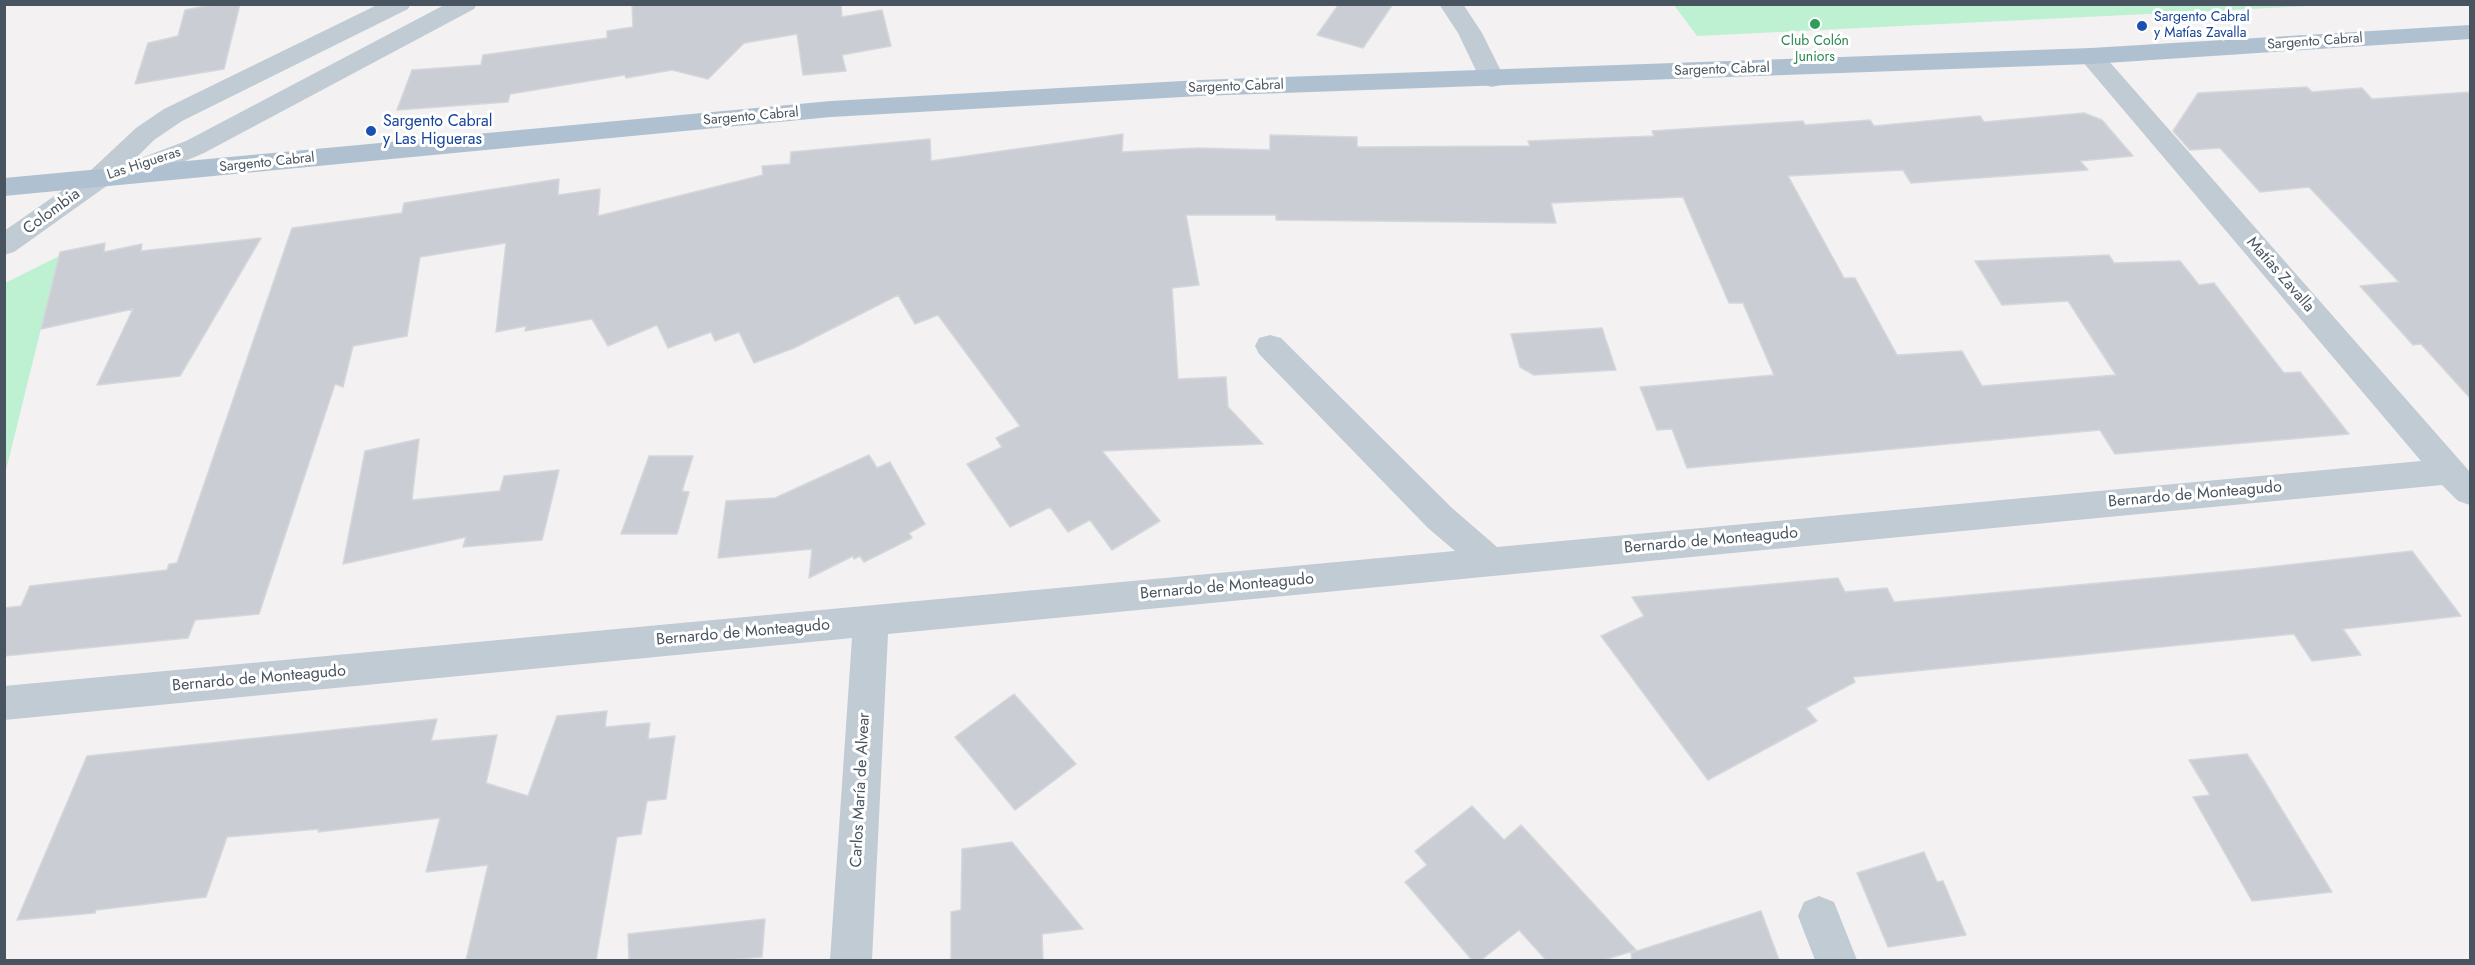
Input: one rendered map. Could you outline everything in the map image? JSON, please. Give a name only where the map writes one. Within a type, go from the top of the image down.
[{"type":"main road","name":"Sargento Cabral","points":[[4,187],[831,109],[1200,88],[2091,56],[2470,32]]},
{"type":"street","name":"Las Higueras","points":[[99,178],[145,134],[173,115],[399,4]]},
{"type":"street","name":"Las Higueras","points":[[99,178],[154,164],[195,147],[465,4]]},
{"type":"street","points":[[1451,4],[1470,33],[1492,79]]},
{"type":"street","name":"Matías Zavalla","points":[[2091,56],[2460,481]]},
{"type":"street","name":"Colombia","points":[[4,246],[99,178]]},
{"type":"street","points":[[1270,346],[1440,518],[1491,562]]},
{"type":"street","name":"Bernardo de Monteagudo","points":[[4,703],[1491,562],[2460,481]]},
{"type":"street","name":"Carlos María de Alvear","points":[[851,960],[871,620]]},
{"type":"street","points":[[1820,916],[1836,960]]},
{"type":"green space","name":"Club Colón Juniors","points":[[1674,5],[2331,5],[1697,36]]},
{"type":"green space","points":[[59,256],[5,474],[5,283]]},
{"type":"building","points":[[217,4],[240,4],[224,69],[135,84],[148,43],[178,36],[185,10]]},
{"type":"building","points":[[632,4],[841,4],[842,17],[882,10],[891,46],[842,55],[846,71],[803,75],[797,34],[744,43],[708,79],[672,70],[626,78],[625,75],[510,94],[508,102],[397,110],[412,70],[481,65],[483,55],[607,38],[607,31],[633,27]]},
{"type":"building","points":[[1339,4],[1393,4],[1363,48],[1317,35]]},
{"type":"building","points":[[2307,87],[2312,92],[2362,88],[2372,99],[2470,92],[2470,398],[2421,344],[2413,345],[2360,286],[2399,282],[2309,187],[2260,192],[2220,148],[2190,150],[2173,131],[2198,93]]},
{"type":"building","points":[[2084,113],[2102,120],[2133,156],[2080,161],[2088,170],[1911,183],[1903,170],[1788,176],[1844,278],[1855,278],[1897,355],[1962,351],[1982,386],[2116,375],[2068,301],[2002,305],[1975,261],[2109,255],[2114,263],[2180,261],[2199,285],[2214,283],[2284,373],[2300,372],[2349,434],[2115,454],[2100,430],[1687,468],[1672,429],[1657,430],[1640,387],[1774,375],[1743,303],[1729,303],[1683,197],[1551,203],[1556,223],[1276,220],[1276,215],[1186,215],[1199,285],[1172,288],[1178,379],[1226,377],[1228,407],[1263,444],[1102,451],[1160,521],[1112,550],[1090,520],[1068,532],[1050,507],[1010,527],[967,464],[1002,447],[996,438],[1020,426],[938,315],[915,324],[898,295],[794,348],[754,363],[739,332],[715,341],[711,332],[668,348],[657,325],[608,346],[592,319],[525,331],[526,326],[496,332],[506,243],[420,257],[407,336],[353,346],[343,387],[335,384],[259,614],[195,620],[188,638],[4,656],[4,608],[21,606],[30,586],[167,570],[169,564],[177,563],[292,228],[402,213],[404,203],[559,179],[558,195],[600,189],[598,216],[763,175],[762,166],[790,164],[791,152],[930,139],[931,161],[1123,134],[1122,152],[1198,148],[1270,150],[1270,135],[1357,137],[1357,147],[1530,146],[1528,141],[1654,136],[1652,131],[1803,121],[1805,125],[1870,120],[1874,126],[1980,116],[1984,122]]},
{"type":"building","points":[[261,238],[180,376],[97,385],[133,309],[41,329],[60,252],[105,243],[104,252],[142,244],[141,251]]},
{"type":"building","points":[[1602,328],[1616,370],[1534,375],[1520,367],[1511,334]]},
{"type":"building","points":[[419,439],[412,500],[500,491],[504,476],[559,470],[542,540],[463,547],[466,537],[343,564],[365,451]]},
{"type":"building","points":[[869,455],[877,468],[890,462],[925,524],[909,533],[912,538],[864,562],[860,556],[854,559],[853,556],[809,578],[812,549],[718,558],[726,501],[775,498]]},
{"type":"building","points":[[649,456],[693,456],[682,491],[689,492],[677,534],[621,534]]},
{"type":"building","points":[[2412,551],[2461,616],[2343,629],[2361,655],[2312,661],[2294,634],[1853,677],[1855,682],[1806,708],[1817,721],[1708,780],[1601,636],[1644,616],[1632,597],[1838,578],[1845,592],[1887,588],[1894,602],[2251,569]]},
{"type":"building","points":[[1014,694],[1076,764],[1015,810],[955,737]]},
{"type":"building","points":[[607,711],[605,727],[650,723],[648,739],[675,736],[666,799],[647,801],[641,834],[617,837],[596,960],[466,960],[488,865],[426,872],[440,818],[318,832],[319,829],[227,837],[206,897],[96,910],[95,913],[17,920],[87,756],[437,719],[431,741],[497,735],[486,783],[528,796],[557,716]]},
{"type":"building","points":[[2247,754],[2332,892],[2252,901],[2193,797],[2210,795],[2189,760]]},
{"type":"building","points":[[1472,806],[1504,840],[1521,825],[1636,950],[1604,960],[1546,960],[1519,930],[1481,960],[1472,960],[1405,882],[1427,865],[1415,851]]},
{"type":"building","points":[[1012,842],[1083,929],[1042,934],[1043,960],[951,960],[951,912],[961,910],[962,849]]},
{"type":"building","points":[[1924,852],[1937,882],[1943,881],[1966,935],[1888,947],[1857,873]]},
{"type":"building","points":[[1761,911],[1779,960],[1632,960],[1631,953]]},
{"type":"building","points":[[765,919],[762,957],[727,960],[629,960],[628,934]]},
{"type":"place","name":"Club Colón Juniors","points":[[1815,24]]},
{"type":"place","name":"Sargento Cabral y Matías Zavalla","points":[[2142,26]]},
{"type":"place","name":"Sargento Cabral y Las Higueras","points":[[371,131]]}]
